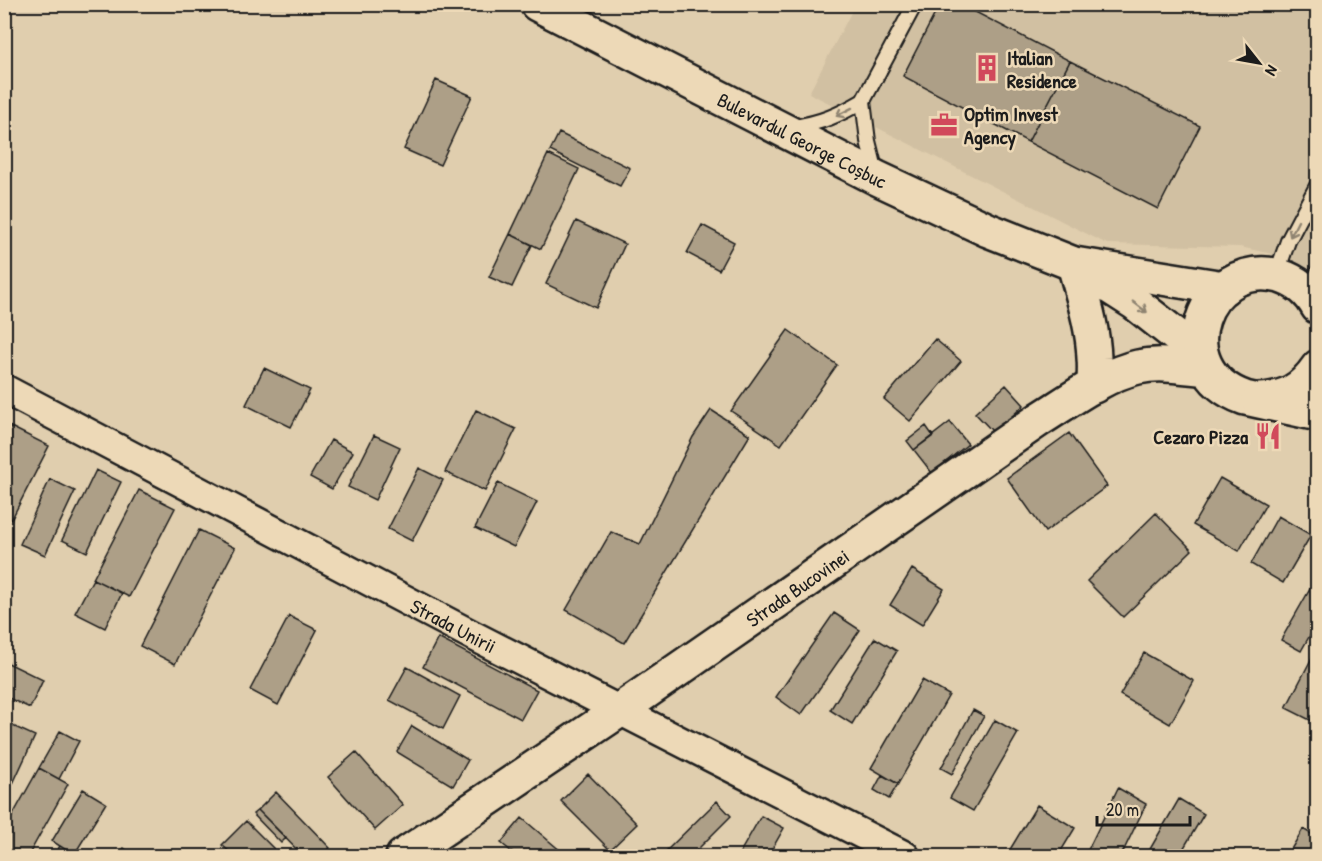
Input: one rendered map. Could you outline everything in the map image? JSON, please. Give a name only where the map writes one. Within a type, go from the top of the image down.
[{"type":"main road","name":"Bulevardul George Coșbuc","points":[[537,4],[877,178],[988,230],[1074,264],[1135,303],[1204,362],[1214,379],[1228,390],[1245,398],[1317,414]]},
{"type":"main road","name":"Bulevardul George Coșbuc","points":[[1074,264],[1224,288]]},
{"type":"main road","points":[[1074,264],[1092,337],[1094,386]]},
{"type":"main road","points":[[1204,362],[1200,330],[1204,312],[1224,288],[1238,279],[1263,274],[1287,278],[1314,291]]},
{"type":"main road","name":"Strada Bucovinei","points":[[403,856],[620,710],[1040,419],[1117,374],[1139,367],[1204,362]]},
{"type":"main road","name":"Bulevardul George Coșbuc","points":[[1257,400],[1278,398],[1296,391],[1305,384],[1317,367]]},
{"type":"street","name":"Strada Unirii","points":[[4,389],[472,635],[905,856]]},
{"type":"lane","points":[[780,129],[837,116],[863,101],[915,4]]},
{"type":"lane","points":[[863,101],[868,141],[877,178]]},
{"type":"lane","points":[[1276,276],[1288,241],[1317,184]]},
{"type":"shaded area","points":[[855,5],[1317,5],[1317,277],[1305,266],[1290,258],[1240,247],[1107,244],[809,93]]},
{"type":"building","name":"Italian Residence","points":[[940,4],[960,4],[1070,61],[1028,142],[903,76]]},
{"type":"building","points":[[1070,61],[1200,126],[1158,209],[1028,142]]},
{"type":"building","points":[[436,80],[472,96],[440,165],[404,149]]},
{"type":"building","points":[[559,133],[630,168],[620,186],[550,151]]},
{"type":"building","points":[[548,154],[579,169],[541,249],[510,234]]},
{"type":"building","points":[[576,221],[625,244],[596,308],[546,284]]},
{"type":"building","points":[[702,225],[734,242],[719,270],[687,253]]},
{"type":"building","points":[[510,234],[532,245],[512,287],[489,277]]},
{"type":"building","points":[[788,330],[837,365],[781,445],[731,411]]},
{"type":"building","points":[[935,339],[961,361],[910,421],[884,399]]},
{"type":"building","points":[[264,368],[310,390],[291,427],[246,405]]},
{"type":"building","points":[[1006,385],[1024,405],[994,433],[975,413]]},
{"type":"building","points":[[476,410],[516,429],[485,491],[445,472]]},
{"type":"building","points":[[711,410],[750,435],[624,643],[566,610],[611,532],[640,544],[693,437]]},
{"type":"building","points":[[950,422],[968,444],[932,473],[914,450]]},
{"type":"building","points":[[4,424],[11,427],[4,440]]},
{"type":"building","points":[[926,426],[933,436],[914,450],[907,441]]},
{"type":"building","points":[[11,427],[49,446],[4,534],[4,440]]},
{"type":"building","points":[[1069,433],[1107,486],[1045,532],[1007,478]]},
{"type":"building","points":[[374,435],[400,447],[375,500],[348,487]]},
{"type":"building","points":[[331,440],[353,452],[332,489],[310,477]]},
{"type":"building","points":[[419,468],[443,480],[412,541],[388,529]]},
{"type":"building","points":[[96,470],[121,482],[87,552],[62,540]]},
{"type":"building","points":[[1220,478],[1266,504],[1239,551],[1193,525]]},
{"type":"building","points":[[50,479],[75,491],[45,555],[20,544]]},
{"type":"building","points":[[498,483],[537,502],[514,547],[475,528]]},
{"type":"building","points":[[139,490],[175,508],[129,597],[93,579]]},
{"type":"building","points":[[1156,513],[1192,550],[1123,617],[1087,581]]},
{"type":"building","points":[[1278,516],[1311,535],[1283,583],[1251,564]]},
{"type":"building","points":[[199,530],[235,548],[175,664],[140,646]]},
{"type":"building","points":[[912,569],[944,589],[922,625],[890,605]]},
{"type":"building","points":[[1318,575],[1318,621],[1301,651],[1281,640]]},
{"type":"building","points":[[93,579],[122,593],[105,628],[75,613]]},
{"type":"building","points":[[834,613],[860,630],[801,715],[776,697]]},
{"type":"building","points":[[289,616],[317,630],[278,705],[250,690]]},
{"type":"building","points":[[438,638],[537,690],[521,719],[423,667]]},
{"type":"building","points":[[875,638],[897,651],[852,724],[830,710]]},
{"type":"building","points":[[1318,646],[1318,724],[1286,708]]},
{"type":"building","points":[[1144,653],[1194,681],[1170,724],[1120,695]]},
{"type":"building","points":[[4,661],[43,680],[30,708],[4,696]]},
{"type":"building","points":[[407,667],[460,696],[443,729],[389,700]]},
{"type":"building","points":[[922,680],[949,695],[898,784],[871,768]]},
{"type":"building","points":[[973,710],[984,716],[952,774],[941,768]]},
{"type":"building","points":[[995,720],[1018,733],[973,811],[950,798]]},
{"type":"building","points":[[4,722],[35,736],[4,803]]},
{"type":"building","points":[[412,726],[468,760],[453,786],[397,752]]},
{"type":"building","points":[[60,731],[79,741],[59,779],[39,768]]},
{"type":"building","points":[[356,752],[403,805],[375,830],[328,777]]},
{"type":"building","points":[[39,768],[68,784],[28,856],[4,856],[4,831]]},
{"type":"building","points":[[588,774],[637,824],[610,850],[561,801]]},
{"type":"building","points":[[882,775],[898,784],[889,799],[874,790]]},
{"type":"building","points":[[1118,788],[1146,804],[1121,856],[1085,856]]},
{"type":"building","points":[[83,789],[106,803],[74,855],[52,841]]},
{"type":"building","points":[[276,792],[330,848],[322,856],[303,856],[258,810]]},
{"type":"building","points":[[1179,799],[1204,814],[1179,856],[1146,856]]},
{"type":"building","points":[[717,801],[731,816],[691,856],[661,856]]},
{"type":"building","points":[[1037,805],[1075,828],[1058,856],[1006,856]]},
{"type":"building","points":[[258,810],[286,838],[281,843],[253,814]]},
{"type":"building","points":[[761,816],[784,828],[768,856],[738,856]]},
{"type":"building","points":[[522,818],[562,852],[558,856],[517,856],[501,843]]},
{"type":"building","points":[[246,821],[281,856],[234,856],[222,845]]},
{"type":"building","points":[[1303,829],[1318,838],[1318,856],[1287,856]]},
{"type":"building","points":[[60,846],[74,855],[53,856]]},
{"type":"building","points":[[124,848],[134,856],[117,856]]},
{"type":"place","name":"Italian Residence","points":[[987,68]]},
{"type":"place","name":"Optim Invest Agency","points":[[944,125]]},
{"type":"place","name":"Cezaro Pizza","points":[[1268,436]]}]
